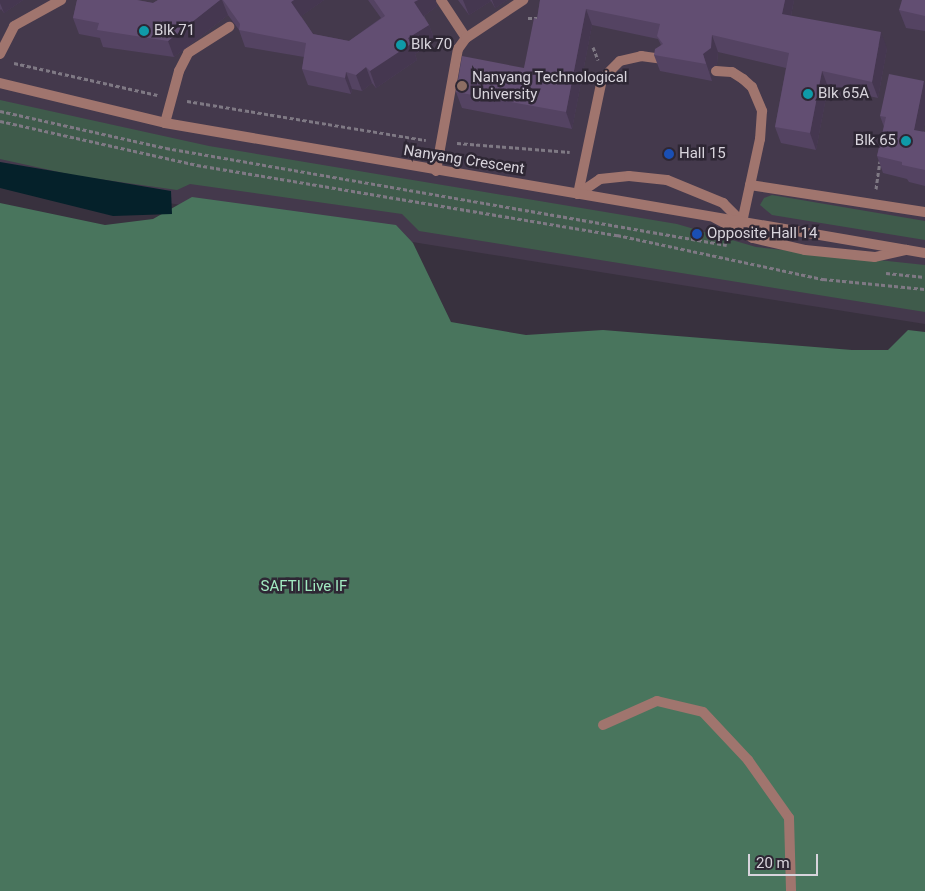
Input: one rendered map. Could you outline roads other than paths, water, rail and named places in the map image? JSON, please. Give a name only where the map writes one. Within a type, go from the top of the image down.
[{"type":"street","points":[[0,54],[14,26],[61,0]]},
{"type":"street","points":[[441,0],[466,38]]},
{"type":"street","points":[[436,171],[456,57],[466,38],[522,0]]},
{"type":"street","points":[[165,123],[178,72],[188,53],[229,27]]},
{"type":"street","points":[[578,194],[598,87],[609,70],[620,60],[641,56],[662,59]]},
{"type":"street","points":[[716,71],[732,72],[748,83],[762,111],[760,139],[742,222]]},
{"type":"street","name":"Nanyang Crescent","points":[[0,83],[165,123],[436,171],[925,253]]},
{"type":"street","points":[[578,194],[600,179],[629,176],[667,180],[723,203],[742,222]]},
{"type":"street","points":[[750,185],[925,212]]},
{"type":"street","points":[[713,217],[752,238],[805,250],[876,257],[907,249]]},
{"type":"street","points":[[603,725],[657,701],[703,712],[748,760],[789,818],[791,891]]},
{"type":"water","points":[[0,162],[171,191],[172,214],[113,216],[0,188]]},
{"type":"place","name":"Blk 71","points":[[144,31]]},
{"type":"place","name":"Blk 70","points":[[401,45]]},
{"type":"place","name":"Nanyang Technological University","points":[[462,86]]},
{"type":"place","name":"Blk 65A","points":[[808,94]]},
{"type":"place","name":"Blk 65","points":[[906,141]]},
{"type":"place","name":"Hall 15","points":[[669,154]]},
{"type":"place","name":"Opposite Hall 14","points":[[697,234]]},
{"type":"park label","name":"SAFTI Live IF","points":[[304,587]]}]
